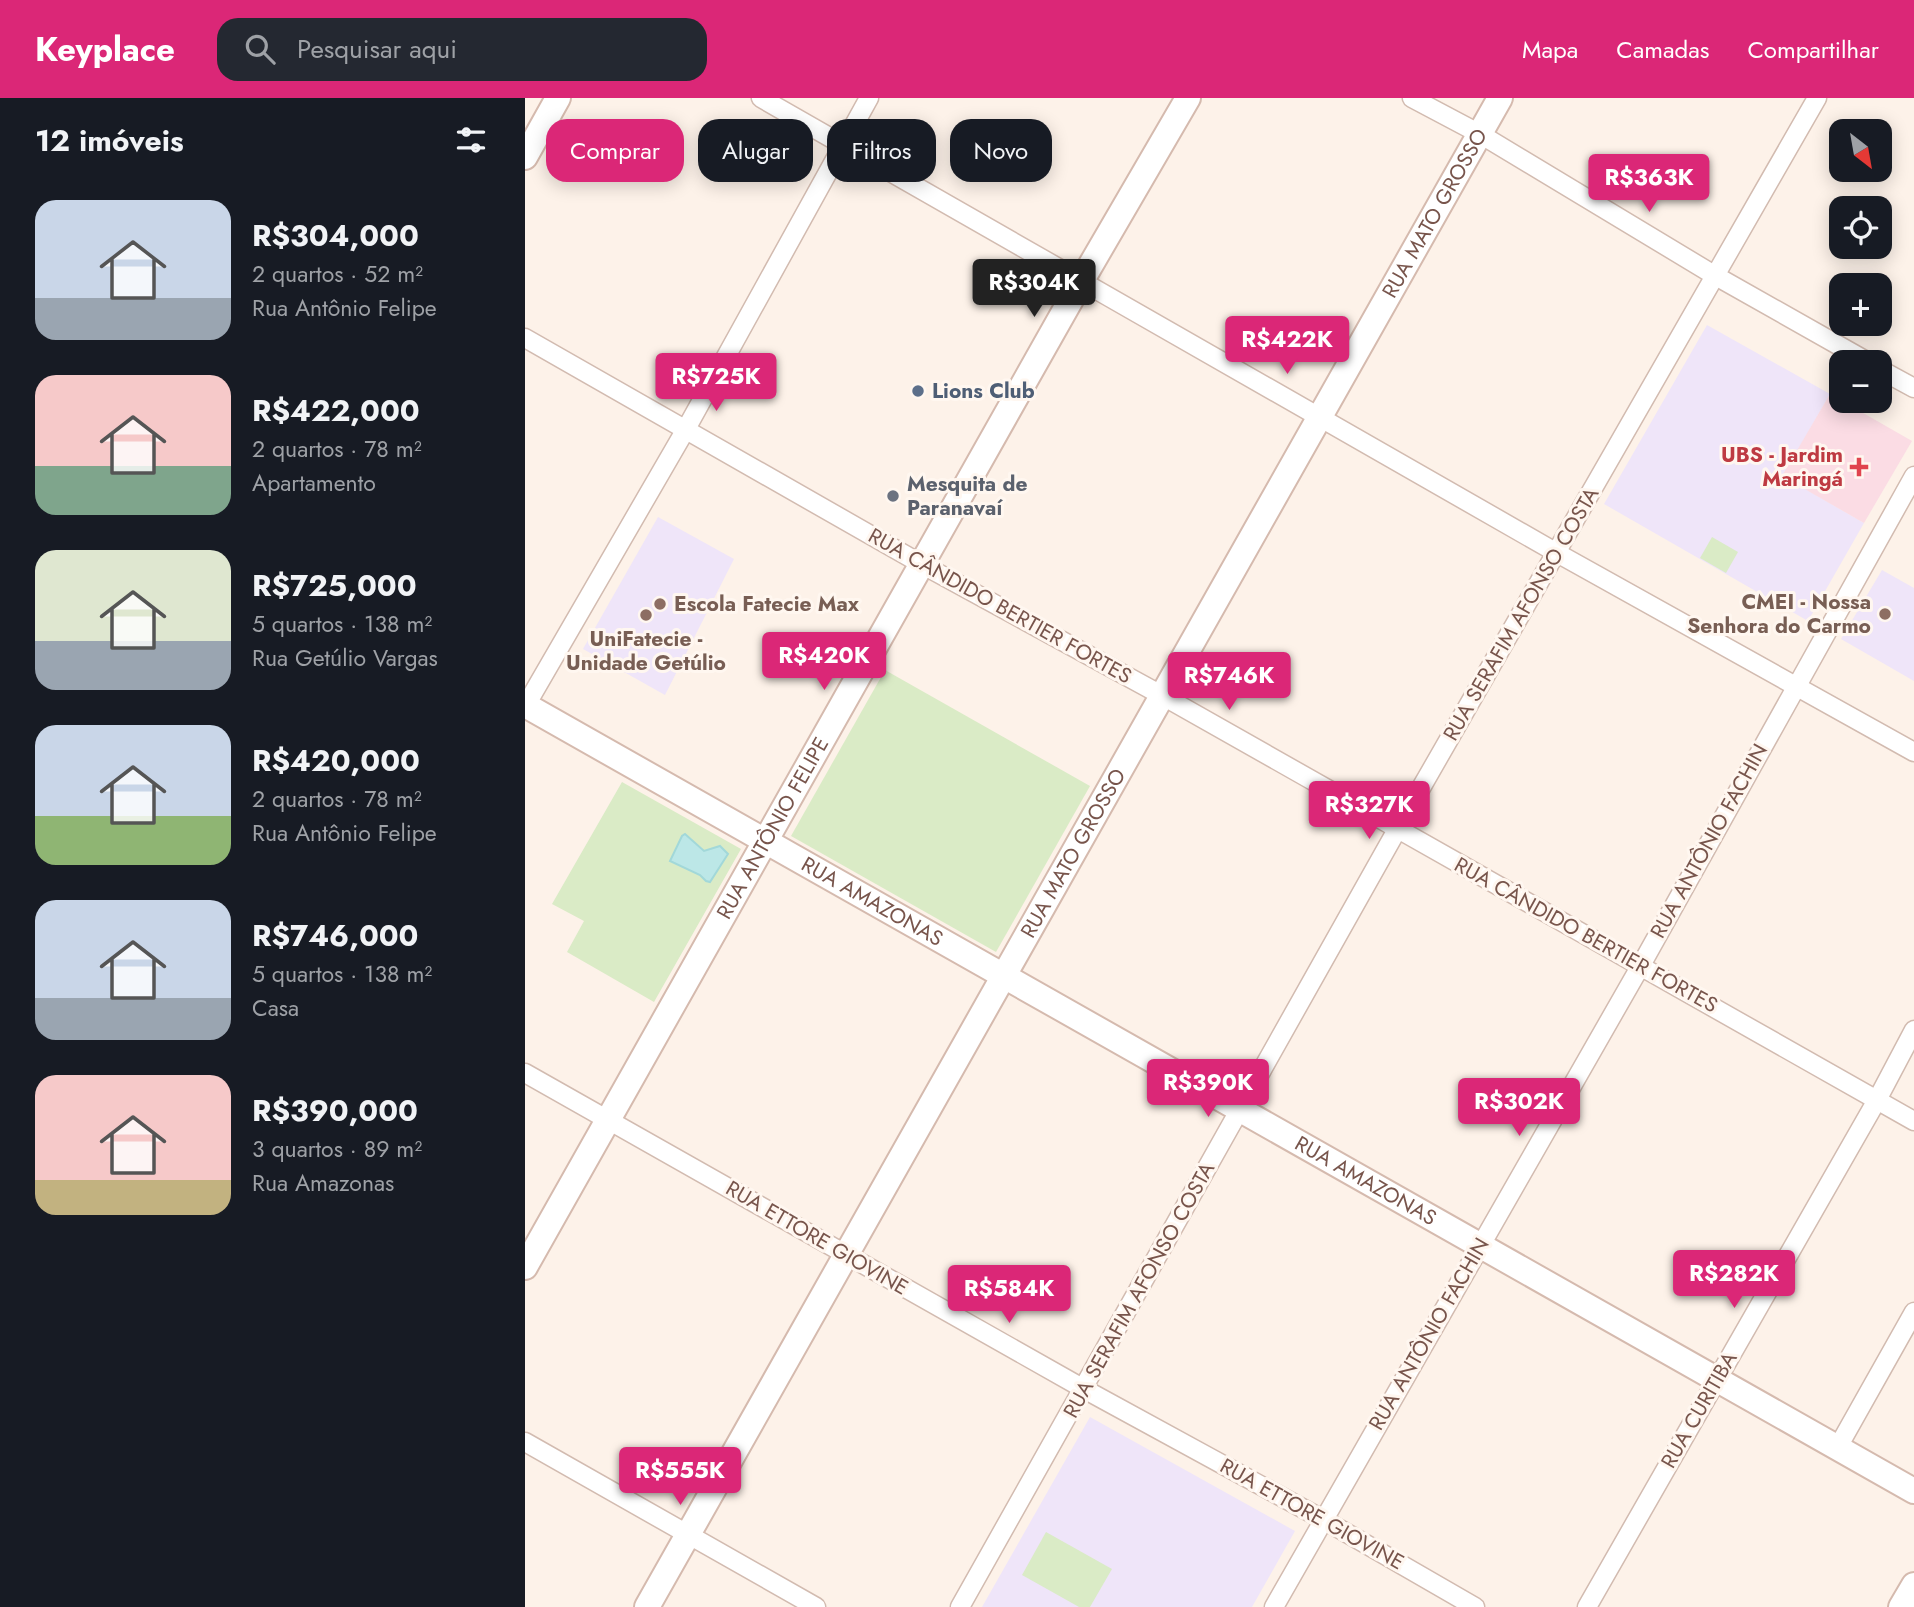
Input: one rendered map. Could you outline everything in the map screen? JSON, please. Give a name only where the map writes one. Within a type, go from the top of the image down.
[{"type":"street","points":[[525,157],[558,98]]},
{"type":"street","points":[[761,98],[827,134]]},
{"type":"street","points":[[857,119],[869,98]]},
{"type":"street","name":"RUA ANTÔNIO FELIPE","points":[[525,1267],[1082,280],[1188,98]]},
{"type":"street","points":[[1412,98],[1480,134],[1714,275],[1847,350]]},
{"type":"street","name":"RUA MATO GROSSO","points":[[647,1607],[1500,98]]},
{"type":"street","name":"RUA SERAFIM AFONSO COSTA","points":[[960,1607],[1398,828],[1817,98]]},
{"type":"street","points":[[525,706],[686,429],[827,172]]},
{"type":"street","points":[[911,182],[1557,553],[1914,752]]},
{"type":"street","name":"RUA CÂNDIDO BERTIER FORTES","points":[[525,338],[923,565],[1163,696],[1914,1121]]},
{"type":"street","points":[[1892,376],[1914,388]]},
{"type":"street","name":"RUA ANTÔNIO FACHIN","points":[[1274,1607],[1640,967],[1914,476]]},
{"type":"street","name":"RUA AMAZONAS","points":[[525,706],[1914,1491]]},
{"type":"street","name":"RUA CURITIBA","points":[[1587,1607],[1877,1100],[1914,1030]]},
{"type":"street","name":"RUA ETTORE GIOVINE","points":[[525,1073],[1475,1607]]},
{"type":"street","points":[[1838,1447],[1914,1312]]},
{"type":"street","points":[[525,1442],[816,1607]]},
{"type":"street","points":[[1901,1607],[1914,1585]]},
{"type":"shaded area","points":[[1707,325],[1829,393],[1783,476],[1864,523],[1808,621],[1604,504]]},
{"type":"shaded area","points":[[1829,396],[1829,413],[1863,413],[1912,441],[1864,523],[1782,476]]},
{"type":"shaded area","name":"Escola Fatecie Max","points":[[658,517],[734,559],[665,695],[583,649]]},
{"type":"shaded area","name":"CMEI - Nossa Senhora do Carmo","points":[[1882,570],[1914,588],[1914,681],[1841,639]]},
{"type":"shaded area","points":[[1090,1417],[1295,1531],[1252,1607],[982,1607]]},
{"type":"green space","points":[[1712,537],[1738,552],[1726,573],[1700,558]]},
{"type":"green space","points":[[885,670],[1090,786],[996,952],[791,836]]},
{"type":"green space","points":[[622,782],[741,849],[654,1002],[567,952],[584,921],[552,904]]},
{"type":"green space","points":[[1046,1532],[1112,1569],[1090,1607],[1079,1607],[1022,1575]]},
{"type":"water","points":[[685,834],[704,851],[720,846],[728,854],[710,882],[670,861]]},
{"type":"place","name":"Lions Club","points":[[918,391]]},
{"type":"place","name":"UBS - Jardim Maringá","points":[[1859,467]]},
{"type":"place","name":"Mesquita de Paranavaí","points":[[893,496]]},
{"type":"place","name":"Escola Fatecie Max","points":[[660,604]]},
{"type":"place","name":"CMEI - Nossa Senhora do Carmo","points":[[1885,614]]},
{"type":"place","name":"UniFatecie - Unidade Getúlio","points":[[646,615]]}]
